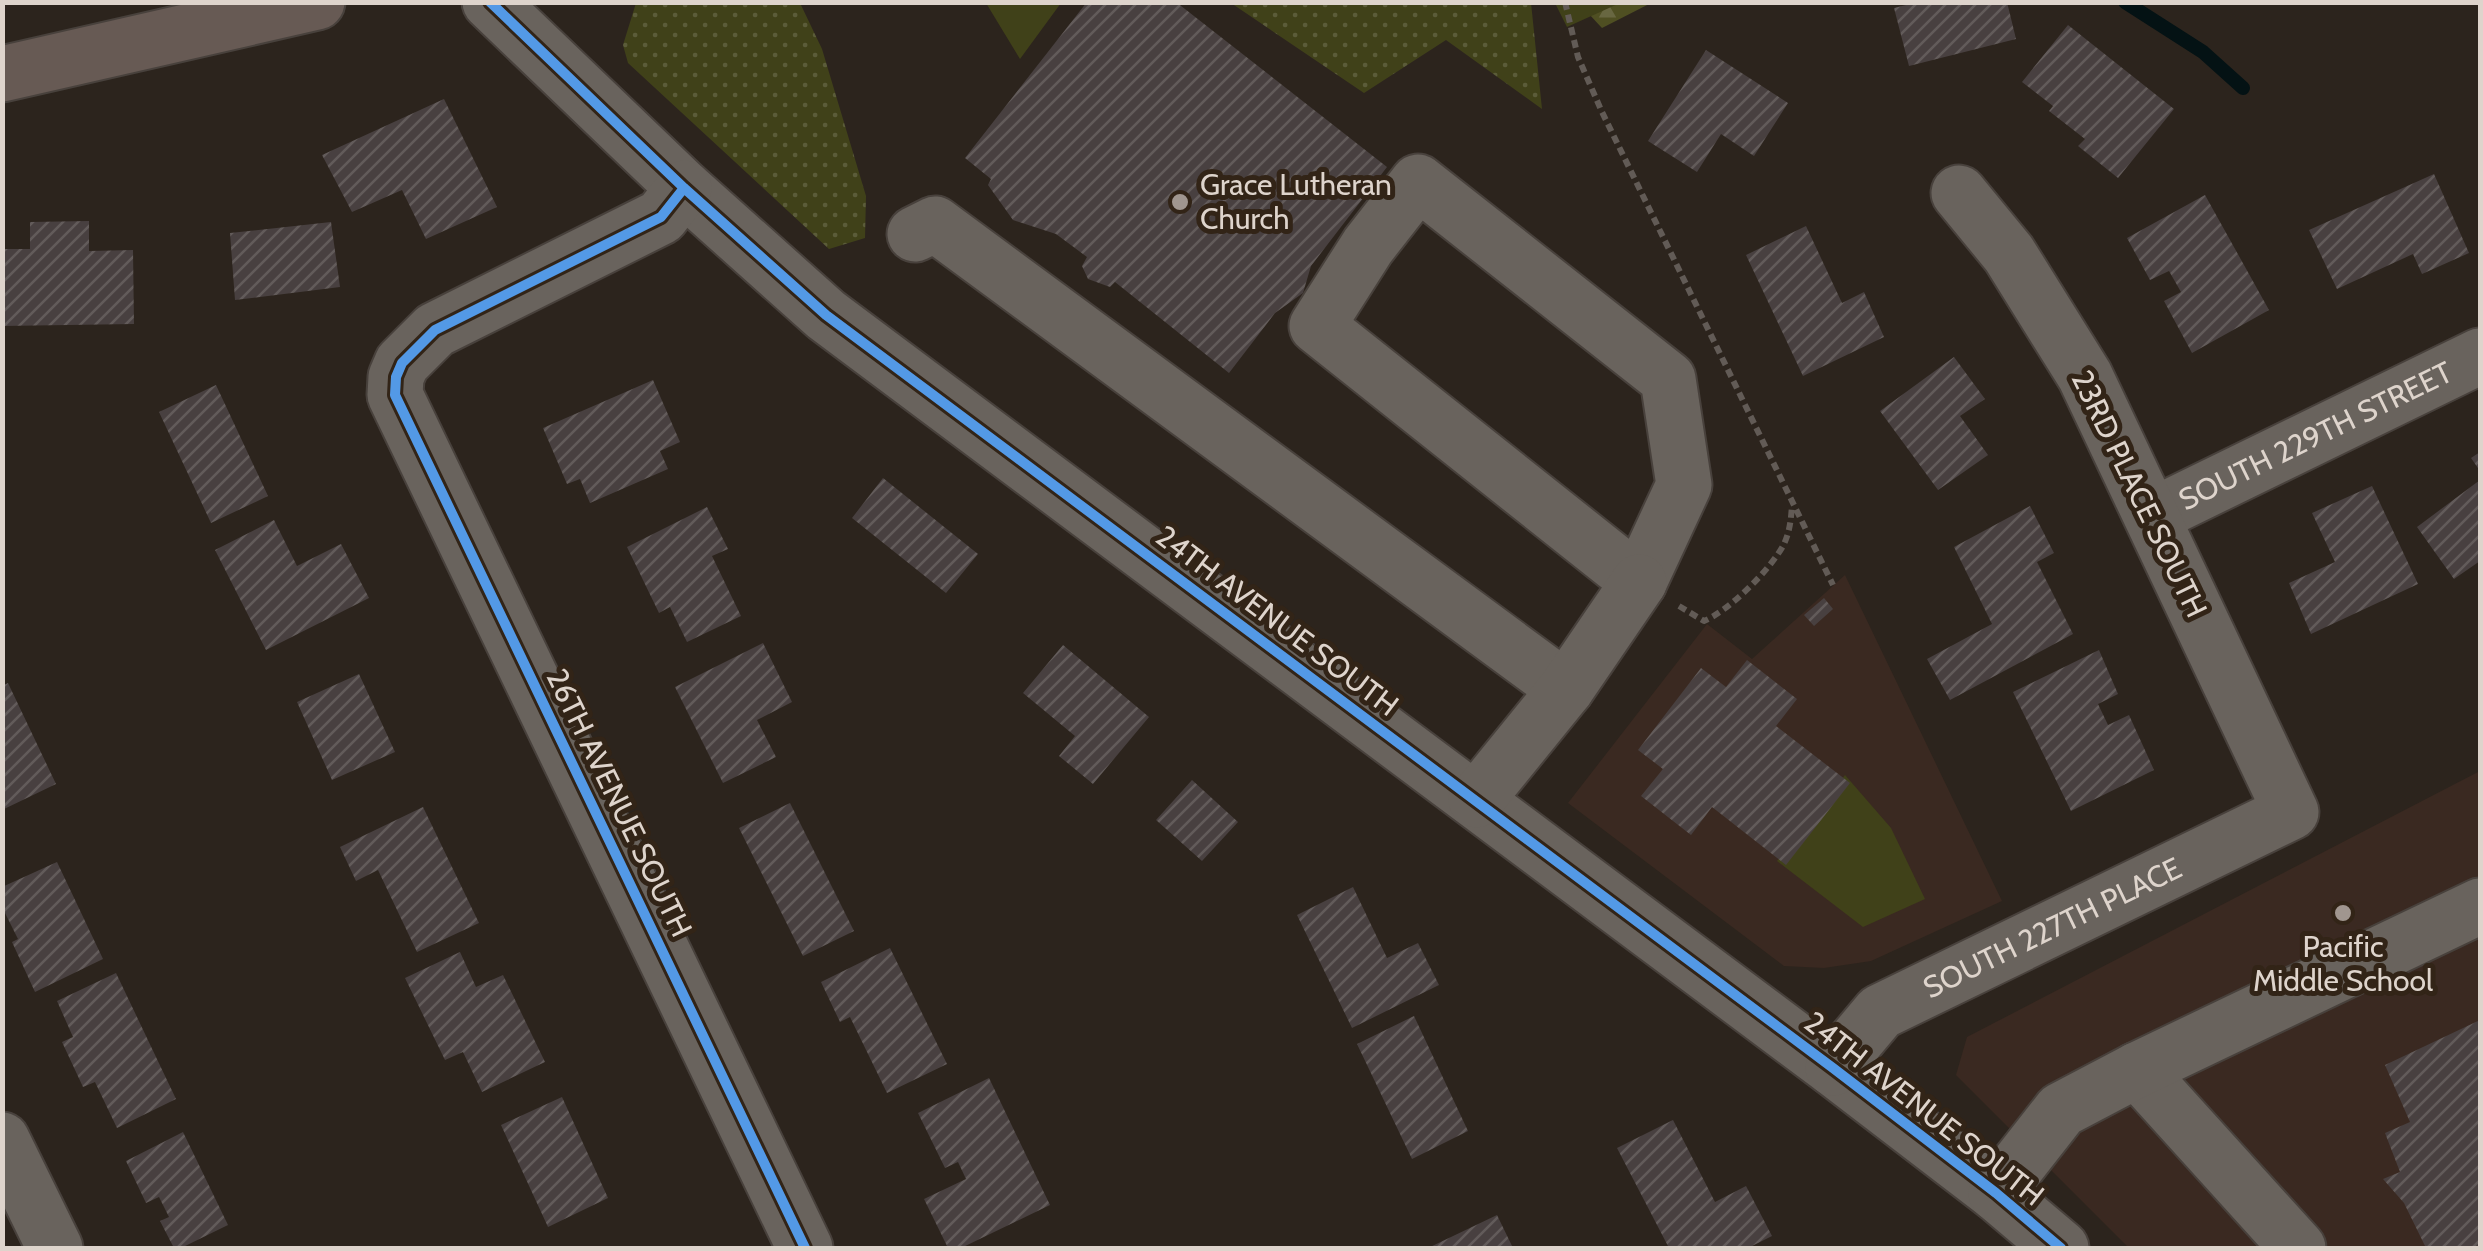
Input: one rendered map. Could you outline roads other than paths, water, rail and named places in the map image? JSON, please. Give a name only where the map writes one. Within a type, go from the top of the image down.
[{"type":"main road","points":[[2,74],[317,2]]},
{"type":"street","name":"24TH AVENUE SOUTH","points":[[490,2],[684,188],[826,315],[1833,1068],[2061,1248]]},
{"type":"street","points":[[1476,800],[1566,689],[1639,582],[1684,485],[1668,379],[1418,182],[1368,246],[1316,326],[1639,582]]},
{"type":"street","name":"26TH AVENUE SOUTH","points":[[684,188],[661,217],[435,330],[416,346],[396,377],[395,395],[805,1248]]},
{"type":"street","name":"23RD PLACE SOUTH","points":[[1959,193],[2009,254],[2085,376],[2291,812]]},
{"type":"street","points":[[915,234],[934,224],[1566,689]]},
{"type":"street","name":"SOUTH 229TH STREET","points":[[2152,516],[2480,356]]},
{"type":"street","name":"SOUTH 227TH PLACE","points":[[1833,1068],[1880,1012],[2291,812]]},
{"type":"street","points":[[1996,1193],[2061,1110],[2480,906]]},
{"type":"street","points":[[2137,1070],[2298,1248]]},
{"type":"street","points":[[2,1140],[55,1248]]},
{"type":"waterway","points":[[2125,2],[2203,52],[2243,88]]},
{"type":"place","name":"Grace Lutheran Church","points":[[1180,202]]},
{"type":"place","name":"Pacific Middle School","points":[[2343,913]]}]
